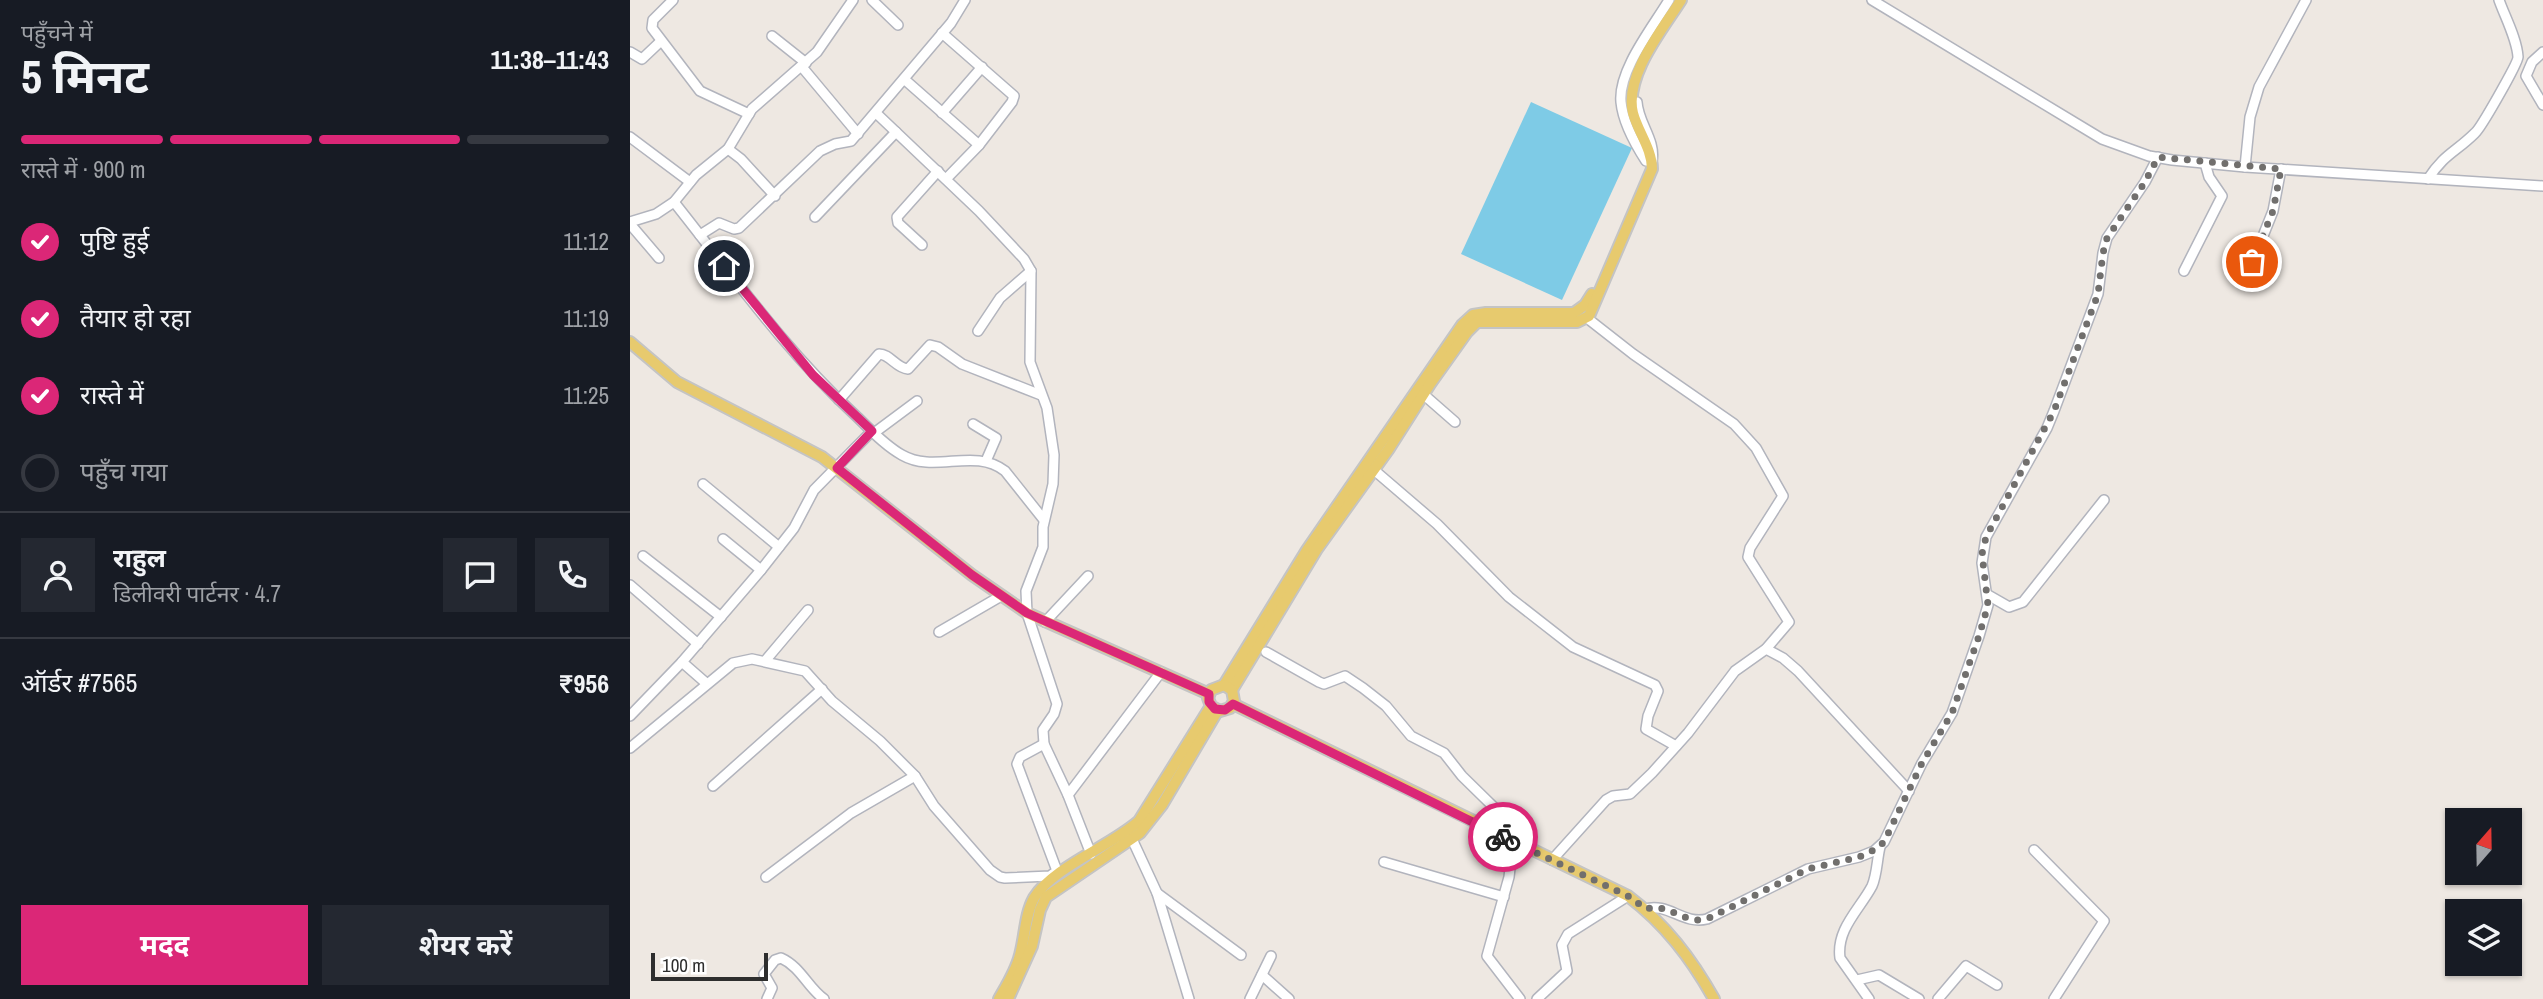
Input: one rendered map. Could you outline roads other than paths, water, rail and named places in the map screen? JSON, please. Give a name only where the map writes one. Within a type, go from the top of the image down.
[{"type":"main road","points":[[1228,687],[1307,550],[1462,325],[1473,316],[1486,313],[1574,313],[1586,305],[1642,180],[1648,158],[1628,115],[1626,93],[1633,66],[1671,0]]},
{"type":"main road","points":[[1228,687],[1423,394],[1477,321],[1577,322],[1587,318],[1652,169],[1633,112],[1632,93],[1638,69],[1683,0]]},
{"type":"main road","points":[[630,342],[677,382],[802,445],[837,468],[1001,596],[1027,613],[1209,694],[1215,708]]},
{"type":"main road","points":[[1209,694],[1214,687],[1228,687]]},
{"type":"main road","points":[[1215,708],[1225,710],[1233,704],[1234,695],[1228,687]]},
{"type":"main road","points":[[1233,704],[1628,896],[1646,909],[1680,945],[1714,999]]},
{"type":"main road","points":[[1008,999],[1032,946],[1040,910],[1046,897],[1140,833],[1162,805],[1215,708]]},
{"type":"main road","points":[[999,999],[1016,968],[1030,906],[1035,897],[1055,877],[1139,821],[1215,708]]},
{"type":"street","points":[[673,0],[651,25],[661,41],[700,91],[749,114]]},
{"type":"street","points":[[659,258],[630,223],[656,214],[674,202],[690,182],[728,149],[757,104],[804,65],[827,40],[853,0]]},
{"type":"street","points":[[872,0],[898,25]]},
{"type":"street","points":[[700,235],[719,223],[734,229],[739,228],[820,151],[851,141],[858,135],[942,33],[965,0]]},
{"type":"street","points":[[1872,0],[2102,139],[2129,150],[2158,157],[2245,167],[2543,186]]},
{"type":"street","points":[[2245,167],[2250,117],[2259,86],[2306,0]]},
{"type":"street","points":[[2428,178],[2443,158],[2483,124],[2492,104],[2517,66],[2517,50],[2499,0]]},
{"type":"street","points":[[942,33],[1012,93],[1014,99],[979,145],[946,179]]},
{"type":"street","points":[[772,36],[804,65],[858,135]]},
{"type":"street","points":[[630,51],[642,59],[661,41]]},
{"type":"street","points":[[2543,52],[2532,62],[2526,76],[2543,105]]},
{"type":"street","points":[[942,113],[982,67]]},
{"type":"street","points":[[904,79],[979,145]]},
{"type":"street","points":[[876,113],[946,179],[1024,259],[1031,271],[1030,362],[1051,427],[1054,454],[1053,484],[1044,520],[1043,547],[1026,591],[1027,613],[1057,704],[1055,714],[1043,730],[1044,744],[1091,854]]},
{"type":"street","points":[[815,218],[896,132]]},
{"type":"street","points":[[630,137],[690,182]]},
{"type":"street","points":[[728,149],[741,159],[775,196]]},
{"type":"street","points":[[1869,999],[1840,958],[1840,946],[1846,925],[1872,886],[1880,847],[1952,713],[1986,614],[1988,595],[1982,563],[1986,537],[2054,411],[2098,294],[2107,238],[2149,176],[2158,157]]},
{"type":"street","points":[[2184,271],[2222,196],[2209,177],[2205,163]]},
{"type":"street","points":[[2245,281],[2273,211],[2281,169]]},
{"type":"street","points":[[922,245],[898,223],[897,217],[938,171]]},
{"type":"street","points":[[674,202],[785,342],[873,432],[909,459],[940,463],[975,459],[986,461],[1005,471],[1044,520]]},
{"type":"street","points":[[978,331],[1000,298],[1031,271]]},
{"type":"street","points":[[1552,860],[1606,800],[1613,796],[1630,794],[1652,774],[1734,671],[1766,649],[1788,625],[1788,618],[1751,564],[1748,552],[1780,502],[1781,492],[1755,448],[1734,424],[1633,354],[1587,318]]},
{"type":"street","points":[[839,400],[878,354],[884,354],[902,368],[908,369],[928,346],[934,345],[962,364],[1041,395]]},
{"type":"street","points":[[1423,394],[1455,422]]},
{"type":"street","points":[[630,716],[682,663],[761,570],[794,528],[814,490],[873,432],[917,401]]},
{"type":"street","points":[[973,425],[996,438],[986,461]]},
{"type":"street","points":[[1374,470],[1437,524],[1509,597],[1545,626],[1573,647],[1655,685],[1658,691],[1646,729],[1676,746]]},
{"type":"street","points":[[703,484],[779,547]]},
{"type":"street","points":[[1988,595],[2009,607],[2022,602],[2104,499]]},
{"type":"street","points":[[723,539],[761,570]]},
{"type":"street","points":[[643,556],[721,617]]},
{"type":"street","points":[[1045,622],[1088,576]]},
{"type":"street","points":[[630,585],[698,644]]},
{"type":"street","points":[[939,632],[1001,596]]},
{"type":"street","points":[[765,661],[808,610]]},
{"type":"street","points":[[1766,649],[1783,658],[1798,671],[1909,791]]},
{"type":"street","points":[[1266,652],[1324,684],[1345,676],[1363,688],[1386,706],[1411,736],[1444,753],[1462,776],[1514,828],[1504,897],[1487,956],[1520,999]]},
{"type":"street","points":[[630,748],[706,683],[739,661],[765,661],[805,671],[847,716],[880,741],[915,776],[934,806],[995,874],[1005,877],[1049,876],[1057,871],[1017,764],[1020,757],[1044,744]]},
{"type":"street","points":[[682,663],[706,683]]},
{"type":"street","points":[[1068,795],[1161,672]]},
{"type":"street","points":[[713,786],[822,689]]},
{"type":"street","points":[[766,877],[851,813],[915,776]]},
{"type":"street","points":[[1132,839],[1157,893],[1189,999]]},
{"type":"street","points":[[1646,909],[1659,906],[1687,919],[1700,921],[1808,869],[1859,857],[1880,847]]},
{"type":"street","points":[[2034,850],[2104,921],[2054,999]]},
{"type":"street","points":[[1384,862],[1504,897]]},
{"type":"street","points":[[1157,893],[1241,955]]},
{"type":"street","points":[[1536,999],[1567,971],[1562,945],[1568,934],[1628,896]]},
{"type":"street","points":[[1250,999],[1271,956]]},
{"type":"street","points":[[767,999],[772,988],[764,974],[775,960],[781,958],[806,978],[816,993],[824,999]]},
{"type":"street","points":[[1938,999],[1966,966],[1997,985]]},
{"type":"street","points":[[1262,975],[1289,999]]},
{"type":"street","points":[[1857,980],[1880,975],[1919,999]]},
{"type":"water","points":[[1531,102],[1632,148],[1562,300],[1461,254]]}]
